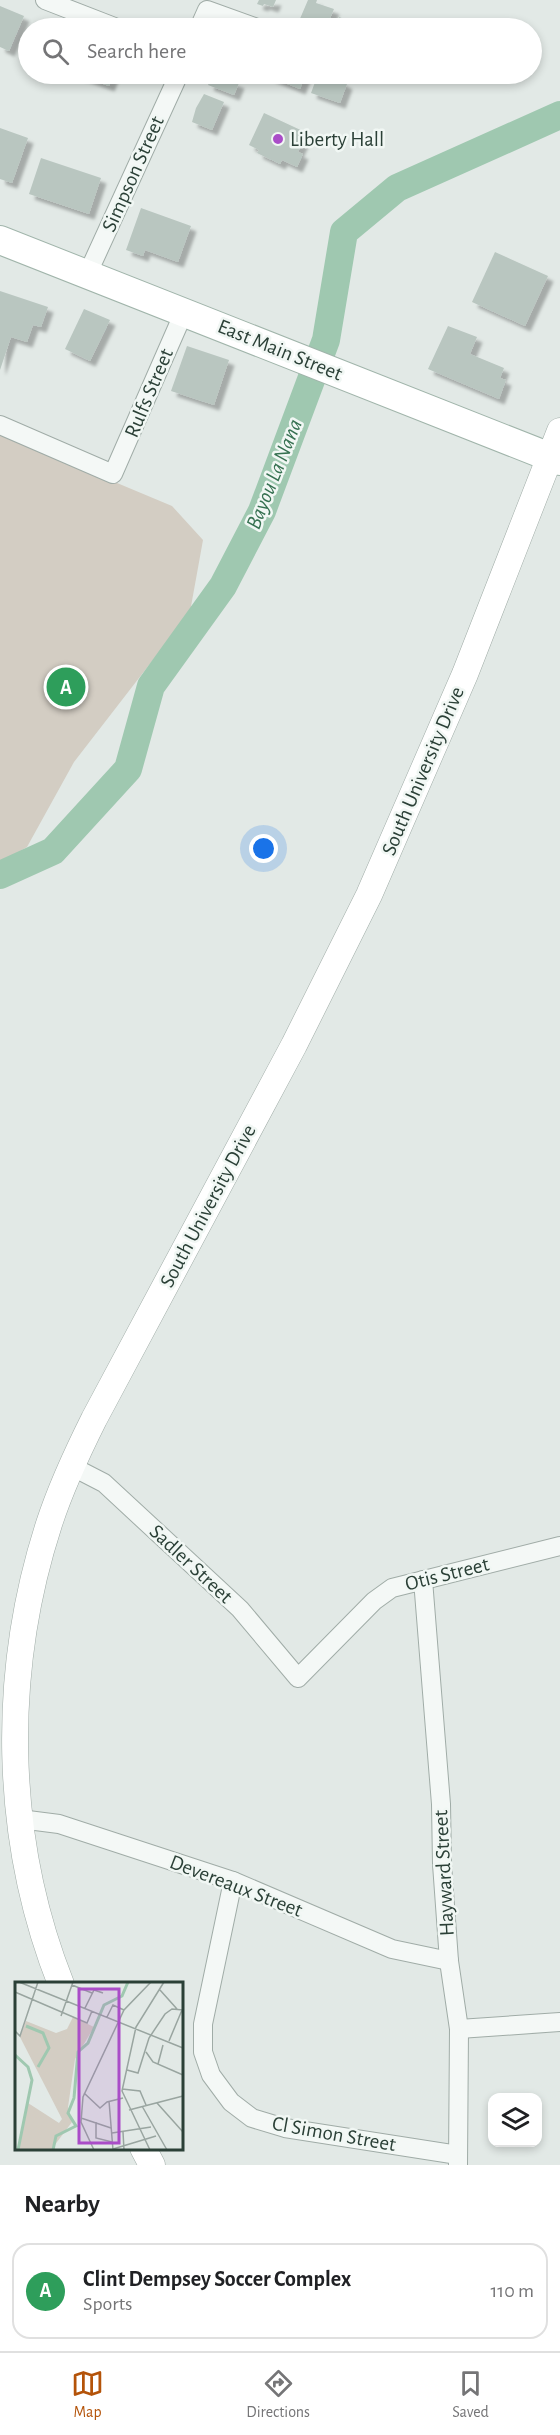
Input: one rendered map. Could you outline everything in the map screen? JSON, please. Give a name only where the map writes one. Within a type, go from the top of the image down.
[{"type":"main road","name":"East Main Street","points":[[0,240],[554,458]]},
{"type":"main road","name":"South University Drive","points":[[61,1982],[49,1954],[29,1878],[20,1819],[15,1762],[15,1705],[19,1657],[33,1584],[49,1523],[71,1466],[94,1419],[294,1045],[369,895],[465,674],[554,458],[560,430]]},
{"type":"main road","points":[[144,2150],[152,2165]]},
{"type":"street","points":[[45,0],[91,18]]},
{"type":"street","points":[[203,18],[207,10],[229,18]]},
{"type":"street","name":"Simpson Street","points":[[87,275],[173,84]]},
{"type":"street","name":"Rulfs Street","points":[[0,425],[113,474],[184,312]]},
{"type":"street","name":"Sadler Street","points":[[71,1466],[104,1482],[240,1609],[298,1678]]},
{"type":"street","name":"Otis Street","points":[[298,1678],[374,1601],[392,1588],[560,1546]]},
{"type":"street","name":"Hayward Street","points":[[423,1580],[441,1804],[442,1864],[449,1961],[459,2029],[458,2160]]},
{"type":"street","name":"Devereaux Street","points":[[20,1819],[59,1824],[232,1881],[392,1949],[449,1961]]},
{"type":"street","name":"Cl Simon Street","points":[[232,1881],[203,2024],[203,2052],[211,2074],[231,2102],[252,2118],[285,2128],[458,2160]]},
{"type":"street","points":[[459,2029],[560,2022]]},
{"type":"shaded area","points":[[0,434],[172,506],[203,540],[190,612],[74,762],[27,847],[0,863]]},
{"type":"building","points":[[259,0],[276,0],[273,7],[257,4]]},
{"type":"building","points":[[308,0],[317,0],[316,3],[334,9],[330,18],[300,18]]},
{"type":"building","points":[[0,6],[24,16],[18,18],[18,30],[9,51],[0,47]]},
{"type":"building","points":[[208,84],[239,84],[234,95]]},
{"type":"building","points":[[288,84],[302,84],[300,89]]},
{"type":"building","points":[[314,84],[347,84],[340,103],[311,93]]},
{"type":"building","points":[[204,94],[224,102],[212,130],[192,122],[196,108]]},
{"type":"building","name":"Liberty Hall","points":[[264,113],[307,133],[298,152],[303,154],[297,167],[282,160],[280,164],[257,153],[259,150],[249,145]]},
{"type":"building","points":[[0,128],[28,138],[12,183],[0,179]]},
{"type":"building","points":[[41,158],[101,178],[89,214],[29,194]]},
{"type":"building","points":[[141,208],[191,226],[178,262],[145,250],[143,256],[126,250]]},
{"type":"building","points":[[495,252],[548,276],[525,326],[472,302]]},
{"type":"building","points":[[0,291],[48,307],[41,327],[33,325],[27,342],[11,337],[0,370]]},
{"type":"building","points":[[84,309],[110,320],[90,361],[65,349]]},
{"type":"building","points":[[448,326],[477,337],[470,354],[504,368],[500,378],[506,380],[499,399],[428,369]]},
{"type":"building","points":[[187,346],[229,360],[214,405],[171,391]]},
{"type":"waterway","name":"Bayou La Nana","points":[[0,875],[53,851],[128,769],[151,686],[223,586],[262,511],[326,340],[344,232],[397,188],[560,115]]},
{"type":"place","name":"Liberty Hall","points":[[278,139]]},
{"type":"place","name":"Clint Dempsey Soccer Complex","points":[[66,687]]}]
